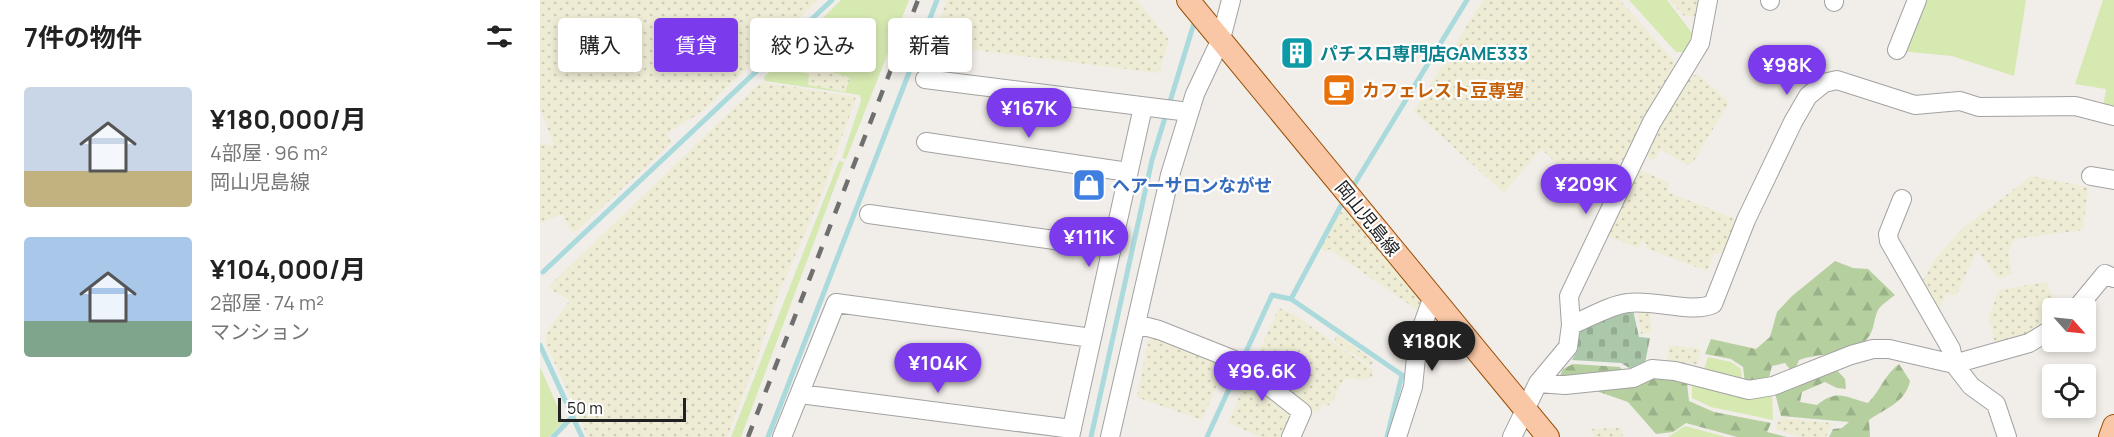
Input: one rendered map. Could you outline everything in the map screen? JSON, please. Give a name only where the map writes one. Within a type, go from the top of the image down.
[{"type":"main road","name":"岡山児島線","points":[[1188,0],[1548,437]]},
{"type":"main road","points":[[2110,437],[2114,426]]},
{"type":"street","points":[[1110,437],[1186,112],[1195,94],[1215,33],[1231,0]]},
{"type":"street","points":[[1512,437],[1538,383],[1568,347],[1571,326],[1569,296],[1652,122],[1700,43],[1708,0]]},
{"type":"street","points":[[1897,50],[1917,0]]},
{"type":"street","points":[[925,80],[1186,112]]},
{"type":"street","points":[[1571,326],[1627,303],[1705,308],[1713,304],[1746,220],[1793,122],[1808,96],[1824,83],[1837,80],[1915,105],[1959,101],[1979,107],[2075,106],[2114,116]]},
{"type":"street","points":[[800,394],[1071,433],[1128,172],[1152,107]]},
{"type":"street","points":[[926,142],[1128,172]]},
{"type":"street","points":[[2091,176],[2114,180]]},
{"type":"street","points":[[1902,199],[1888,234],[1889,241],[1952,349],[1954,364],[1971,386],[1996,404],[2007,437]]},
{"type":"street","points":[[869,214],[1111,249]]},
{"type":"street","points":[[2085,298],[2104,274],[2114,278]]},
{"type":"street","points":[[1397,437],[1413,387],[1419,338],[1433,296]]},
{"type":"street","points":[[782,437],[836,303],[1092,338]]},
{"type":"street","points":[[1136,324],[1159,330],[1240,363],[1302,412],[1291,437]]},
{"type":"street","points":[[1538,383],[1565,385],[1633,378],[1652,369],[1676,371],[1749,390],[1773,386],[1851,355],[1873,349],[1889,350],[1954,364],[2029,343],[2042,335]]},
{"type":"shaded area","points":[[540,0],[818,0],[799,18],[750,18],[750,65],[700,113],[667,133],[672,143],[576,231],[571,232],[563,214],[540,223],[540,143],[554,146],[540,108]]},
{"type":"shaded area","points":[[947,0],[1137,0],[1169,40],[1159,73],[972,50],[972,18],[940,18]]},
{"type":"shaded area","points":[[1483,0],[1620,0],[1674,61],[1675,70],[1624,159],[1618,163],[1620,169],[1605,200],[1597,200],[1541,149],[1504,193],[1414,111]]},
{"type":"shaded area","points":[[1670,0],[1698,0],[1695,16],[1684,16]]},
{"type":"shaded area","points":[[801,72],[847,72],[850,78],[845,92],[808,85],[809,74]]},
{"type":"shaded area","points":[[1693,75],[1700,76],[1729,102],[1694,161],[1687,165],[1660,149],[1654,160],[1643,155],[1689,78]]},
{"type":"shaded area","points":[[761,82],[856,97],[820,199],[780,290],[727,437],[588,437],[546,344],[546,335],[550,327],[570,300],[550,289],[551,284]]},
{"type":"shaded area","points":[[1636,168],[1669,183],[1667,192],[1741,221],[1727,252],[1714,254],[1707,271],[1646,248],[1647,244],[1642,241],[1639,248],[1604,235]]},
{"type":"shaded area","points":[[2031,176],[2088,187],[2083,230],[2014,239],[2008,252],[2012,274],[1998,279],[1977,250],[1956,296],[1947,293],[1938,312],[1922,282],[1934,260],[1962,229]]},
{"type":"shaded area","points":[[1347,211],[1423,297],[1419,311],[1329,249],[1326,252],[1319,248],[1339,213]]},
{"type":"shaded area","points":[[2046,282],[2054,298],[2042,298],[2042,328],[2025,337],[1995,344],[1989,316],[1999,290]]},
{"type":"shaded area","points":[[1279,308],[1293,314],[1373,370],[1372,377],[1362,380],[1347,378],[1342,382],[1334,399],[1328,406],[1322,404],[1318,413],[1300,405],[1252,366]]},
{"type":"shaded area","points":[[1650,309],[1651,333],[1641,334],[1637,310]]},
{"type":"shaded area","points":[[1337,335],[1374,361],[1371,366],[1334,341]]},
{"type":"shaded area","points":[[1153,337],[1226,365],[1203,417],[1199,419],[1137,397],[1148,341]]},
{"type":"shaded area","points":[[1669,345],[1701,349],[1698,364],[1667,362]]},
{"type":"shaded area","points":[[1249,375],[1297,414],[1286,437],[1260,437],[1228,422]]},
{"type":"shaded area","points":[[1780,418],[1832,423],[1826,437],[1801,437],[1775,429]]},
{"type":"shaded area","points":[[1621,428],[1623,437],[1594,437],[1591,429]]},
{"type":"green space","points":[[841,0],[909,0],[902,18],[888,18],[888,53],[846,159],[842,158],[861,101],[860,95],[765,81],[764,77],[770,72],[800,72],[809,74],[808,85],[845,92],[850,78],[832,72],[876,72],[876,18],[823,18]]},
{"type":"green space","points":[[1629,0],[1667,0],[1692,33],[1686,52],[1676,52]]},
{"type":"green space","points":[[1922,0],[2026,0],[2014,76],[1952,56],[1900,51]]},
{"type":"green space","points":[[2103,0],[2114,0],[2114,110],[2103,108],[2106,89],[2075,84]]},
{"type":"green space","points":[[839,161],[844,162],[741,437],[731,437]]},
{"type":"green space","points":[[1835,261],[1853,268],[1868,269],[1895,295],[1878,310],[1871,333],[1859,345],[1842,352],[1799,360],[1796,367],[1804,380],[1834,367],[1845,379],[1846,389],[1837,388],[1825,382],[1802,392],[1800,402],[1817,405],[1831,397],[1842,396],[1868,403],[1899,364],[1910,381],[1908,388],[1899,400],[1869,420],[1870,437],[1829,437],[1833,429],[1842,428],[1849,422],[1781,416],[1775,393],[1792,372],[1785,363],[1772,366],[1768,381],[1745,383],[1743,367],[1731,359],[1705,354],[1711,339],[1756,349],[1770,337],[1777,312],[1792,296]]},
{"type":"green space","points":[[1633,310],[1639,337],[1650,338],[1644,368],[1631,369],[1621,363],[1572,360],[1578,349],[1577,331],[1605,317]]},
{"type":"green space","points":[[1708,357],[1731,362],[1741,369],[1742,385],[1703,372]]},
{"type":"green space","points":[[1573,364],[1620,367],[1631,386],[1659,377],[1680,380],[1687,383],[1689,401],[1714,412],[1771,423],[1767,432],[1787,437],[1737,437],[1686,423],[1673,432],[1656,434],[1628,402],[1559,378],[1563,369]]},
{"type":"green space","points":[[540,367],[564,421],[549,437],[540,437]]},
{"type":"green space","points":[[1692,380],[1772,393],[1773,420],[1711,407],[1692,398]]},
{"type":"green space","points":[[1685,426],[1726,437],[1668,437]]},
{"type":"waterway","points":[[543,272],[832,0]]},
{"type":"waterway","points":[[768,437],[937,0]]},
{"type":"waterway","points":[[1352,188],[1467,0]]},
{"type":"waterway","points":[[1091,437],[1152,160],[1195,20]]},
{"type":"waterway","points":[[1207,437],[1272,295],[1291,299],[1345,198]]},
{"type":"waterway","points":[[1291,299],[1402,375],[1387,437]]},
{"type":"waterway","points":[[540,345],[582,437]]},
{"type":"waterway","points":[[553,437],[573,416]]},
{"type":"railway","points":[[748,437],[918,0]]},
{"type":"place","name":"パチスロ専門店GAME333","points":[[1297,53]]},
{"type":"place","name":"カフェレスト豆専望","points":[[1339,90]]},
{"type":"place","name":"ヘアーサロンながせ","points":[[1089,185]]}]
